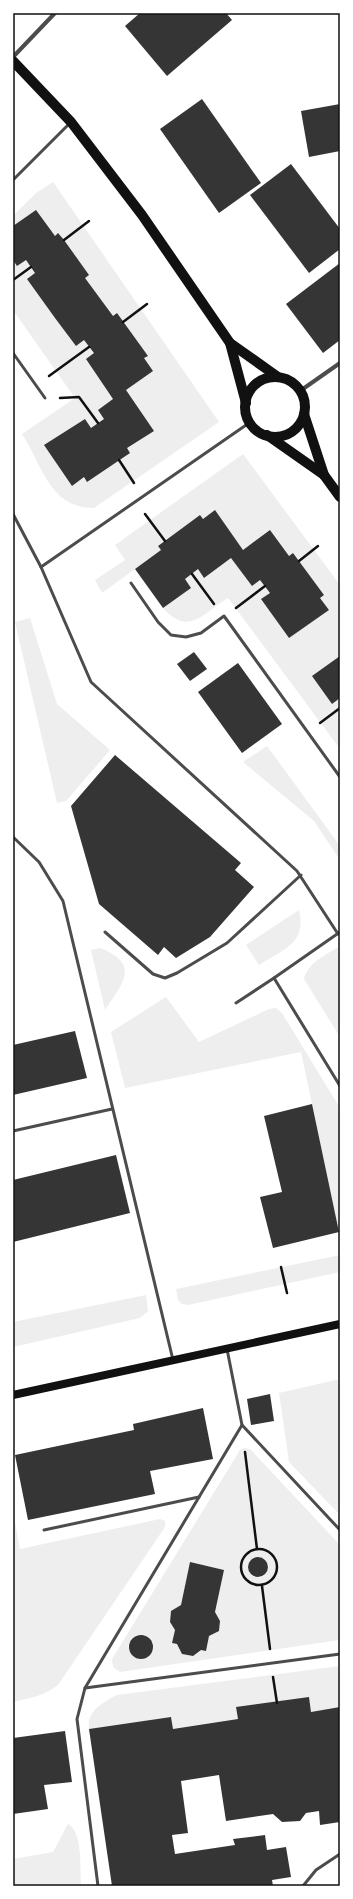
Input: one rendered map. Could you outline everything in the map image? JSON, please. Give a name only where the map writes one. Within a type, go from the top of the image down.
[{"type":"main road","points":[[13,61],[71,122],[142,215],[230,343],[246,403],[249,423],[260,433],[267,435],[283,436],[291,432],[297,427],[304,414],[305,405],[300,391],[294,384],[278,377],[230,343]]},
{"type":"main road","points":[[246,403],[248,394],[260,381],[278,377]]},
{"type":"main road","points":[[304,414],[324,475]]},
{"type":"main road","points":[[267,435],[324,475],[340,496]]},
{"type":"main road","points":[[13,1396],[340,1324]]},
{"type":"street","points":[[13,57],[56,13]]},
{"type":"street","points":[[300,391],[340,363]]},
{"type":"lane","points":[[13,180],[71,122]]},
{"type":"lane","points":[[13,353],[44,398]]},
{"type":"lane","points":[[41,567],[145,497],[249,423]]},
{"type":"lane","points":[[13,514],[41,567],[91,682],[301,875],[339,933],[236,1003]]},
{"type":"lane","points":[[131,582],[158,622],[171,635],[186,637],[202,633],[224,616],[340,777]]},
{"type":"lane","points":[[13,837],[39,862],[63,901],[173,1360]]},
{"type":"lane","points":[[105,932],[153,974],[165,978],[177,973],[227,943],[301,875]]},
{"type":"lane","points":[[274,978],[340,1086]]},
{"type":"lane","points":[[13,1131],[112,1109]]},
{"type":"lane","points":[[226,1348],[242,1425],[340,1530]]},
{"type":"lane","points":[[98,1886],[77,1719],[85,1688],[242,1425]]},
{"type":"lane","points":[[44,1530],[199,1497]]},
{"type":"lane","points":[[85,1688],[340,1654]]},
{"type":"lane","points":[[303,1886],[316,1870],[340,1854]]},
{"type":"path","points":[[64,240],[89,221]]},
{"type":"path","points":[[13,280],[31,267]]},
{"type":"path","points":[[123,322],[147,304]]},
{"type":"path","points":[[36,385],[89,347]]},
{"type":"path","points":[[44,398],[79,397],[98,423]]},
{"type":"path","points":[[119,460],[145,497]]},
{"type":"path","points":[[136,503],[165,541]]},
{"type":"path","points":[[299,560],[318,546]]},
{"type":"path","points":[[192,574],[224,616],[265,586]]},
{"type":"path","points":[[307,732],[340,708]]},
{"type":"path","points":[[281,1267],[286,1293]]},
{"type":"path","points":[[242,1425],[257,1549]]},
{"type":"path","points":[[257,1549],[265,1550],[272,1554],[277,1562],[277,1570],[274,1578],[268,1584],[262,1586],[252,1585],[245,1580],[241,1573],[240,1565],[243,1557],[249,1551],[257,1549]]},
{"type":"path","points":[[262,1586],[277,1703]]},
{"type":"shaded area","points":[[53,182],[219,422],[94,508],[79,506],[67,501],[57,492],[42,471],[22,434],[75,398],[13,310],[13,216],[36,193]]},
{"type":"shaded area","points":[[243,454],[340,585],[340,749],[228,598],[196,620],[188,622],[172,617],[163,608],[191,588],[185,579],[198,569],[204,578],[231,558],[260,580],[270,593],[262,599],[289,638],[329,610],[320,598],[324,595],[293,553],[289,556],[270,530],[243,550],[215,511],[203,519],[200,515],[158,546],[161,550],[102,593],[95,580],[125,560],[115,545]]},
{"type":"shaded area","points":[[30,618],[57,704],[110,750],[66,801],[57,803],[15,622]]},
{"type":"shaded area","points":[[267,746],[340,846],[340,860],[314,821],[243,762]]},
{"type":"shaded area","points":[[299,910],[301,921],[300,931],[296,938],[284,950],[259,965],[246,945]]},
{"type":"shaded area","points":[[340,946],[340,1037],[304,979],[313,963]]},
{"type":"shaded area","points":[[100,948],[113,954],[121,961],[125,975],[118,991],[105,1010],[91,950]]},
{"type":"shaded area","points":[[166,997],[199,1042],[269,1009],[276,1008],[282,1013],[340,1108],[340,1236],[301,1052],[125,1088],[111,1032]]},
{"type":"shaded area","points":[[340,1255],[340,1272],[188,1305],[182,1304],[178,1300],[176,1289]]},
{"type":"shaded area","points":[[146,1295],[148,1311],[140,1318],[13,1347],[13,1322]]},
{"type":"shaded area","points":[[340,1379],[340,1515],[289,1462],[279,1393]]},
{"type":"shaded area","points":[[244,1448],[250,1449],[340,1545],[340,1640],[120,1672],[113,1667],[112,1659],[240,1450]],"holes":[[[257,1557],[265,1559],[269,1566],[266,1574],[260,1578],[252,1576],[248,1569],[250,1561]],[[190,1563],[224,1570],[215,1612],[220,1621],[219,1631],[209,1636],[193,1656],[182,1654],[177,1644],[172,1643],[175,1630],[170,1622],[171,1612],[181,1605]],[[139,1635],[147,1637],[153,1643],[152,1652],[147,1658],[138,1659],[131,1654],[128,1646],[132,1638]]]},
{"type":"shaded area","points":[[13,1511],[20,1549],[160,1519],[165,1521],[165,1527],[58,1685],[42,1694],[13,1702]]},
{"type":"shaded area","points":[[340,1666],[340,1707],[311,1712],[309,1698],[236,1708],[238,1719],[173,1729],[171,1717],[89,1729],[90,1718],[97,1708],[117,1695]]},
{"type":"shaded area","points":[[68,1824],[73,1828],[76,1835],[80,1852],[81,1886],[13,1886],[13,1859],[53,1852]]},
{"type":"building","points":[[140,13],[226,13],[232,20],[167,76],[125,26]]},
{"type":"building","points":[[202,99],[261,183],[219,213],[160,129]]},
{"type":"building","points":[[340,104],[340,151],[309,157],[301,111]]},
{"type":"building","points":[[291,164],[340,229],[340,249],[309,273],[250,195]]},
{"type":"building","points":[[36,210],[55,236],[58,233],[64,240],[89,275],[85,278],[113,316],[117,313],[148,356],[144,358],[153,371],[126,390],[154,431],[127,448],[130,453],[87,482],[84,477],[72,486],[44,445],[85,419],[91,428],[104,419],[98,410],[113,399],[86,359],[94,353],[84,340],[76,346],[55,318],[27,279],[35,273],[26,260],[17,266],[13,260],[13,226]]},
{"type":"building","points":[[340,263],[340,340],[323,353],[286,304]]},
{"type":"building","points":[[215,510],[243,550],[270,530],[289,556],[293,553],[324,595],[320,598],[329,610],[289,638],[261,599],[270,593],[260,580],[252,586],[231,558],[204,578],[198,569],[185,579],[191,588],[163,608],[135,569],[161,550],[158,546],[200,515],[203,519]]},
{"type":"building","points":[[194,652],[207,669],[190,681],[177,664]]},
{"type":"building","points":[[340,656],[340,698],[332,704],[312,676]]},
{"type":"building","points":[[238,663],[282,724],[242,753],[198,692]]},
{"type":"building","points":[[115,755],[241,863],[235,870],[254,887],[210,937],[176,958],[164,947],[158,955],[99,904],[71,806]]},
{"type":"building","points":[[75,1031],[87,1078],[13,1095],[13,1045]]},
{"type":"building","points":[[312,1104],[339,1232],[273,1248],[260,1197],[282,1192],[264,1116]]},
{"type":"building","points":[[116,1155],[130,1213],[13,1242],[13,1180]]},
{"type":"building","points":[[270,1394],[274,1421],[251,1425],[247,1399]]},
{"type":"building","points":[[203,1408],[213,1459],[150,1471],[155,1494],[28,1520],[15,1455],[134,1430],[133,1424]]},
{"type":"building","points":[[254,1557],[262,1557],[268,1563],[268,1571],[262,1577],[254,1577],[248,1571],[248,1563]]},
{"type":"building","points":[[190,1562],[224,1570],[215,1612],[220,1621],[219,1631],[209,1636],[206,1651],[201,1650],[193,1656],[182,1654],[177,1644],[172,1643],[175,1630],[170,1622],[171,1611],[181,1605]]},
{"type":"building","points":[[141,1635],[146,1636],[152,1642],[152,1652],[146,1658],[141,1659],[136,1658],[130,1652],[129,1647],[130,1642],[136,1636]]},
{"type":"building","points":[[309,1697],[311,1712],[340,1707],[340,1822],[320,1825],[319,1811],[306,1813],[300,1821],[282,1822],[273,1814],[226,1821],[219,1775],[181,1781],[188,1833],[172,1835],[175,1854],[235,1845],[233,1839],[265,1835],[267,1850],[286,1847],[291,1877],[272,1880],[273,1886],[112,1886],[89,1729],[171,1717],[173,1729],[238,1719],[236,1707]]},
{"type":"building","points":[[65,1731],[72,1782],[44,1785],[48,1809],[13,1814],[13,1738]]}]
